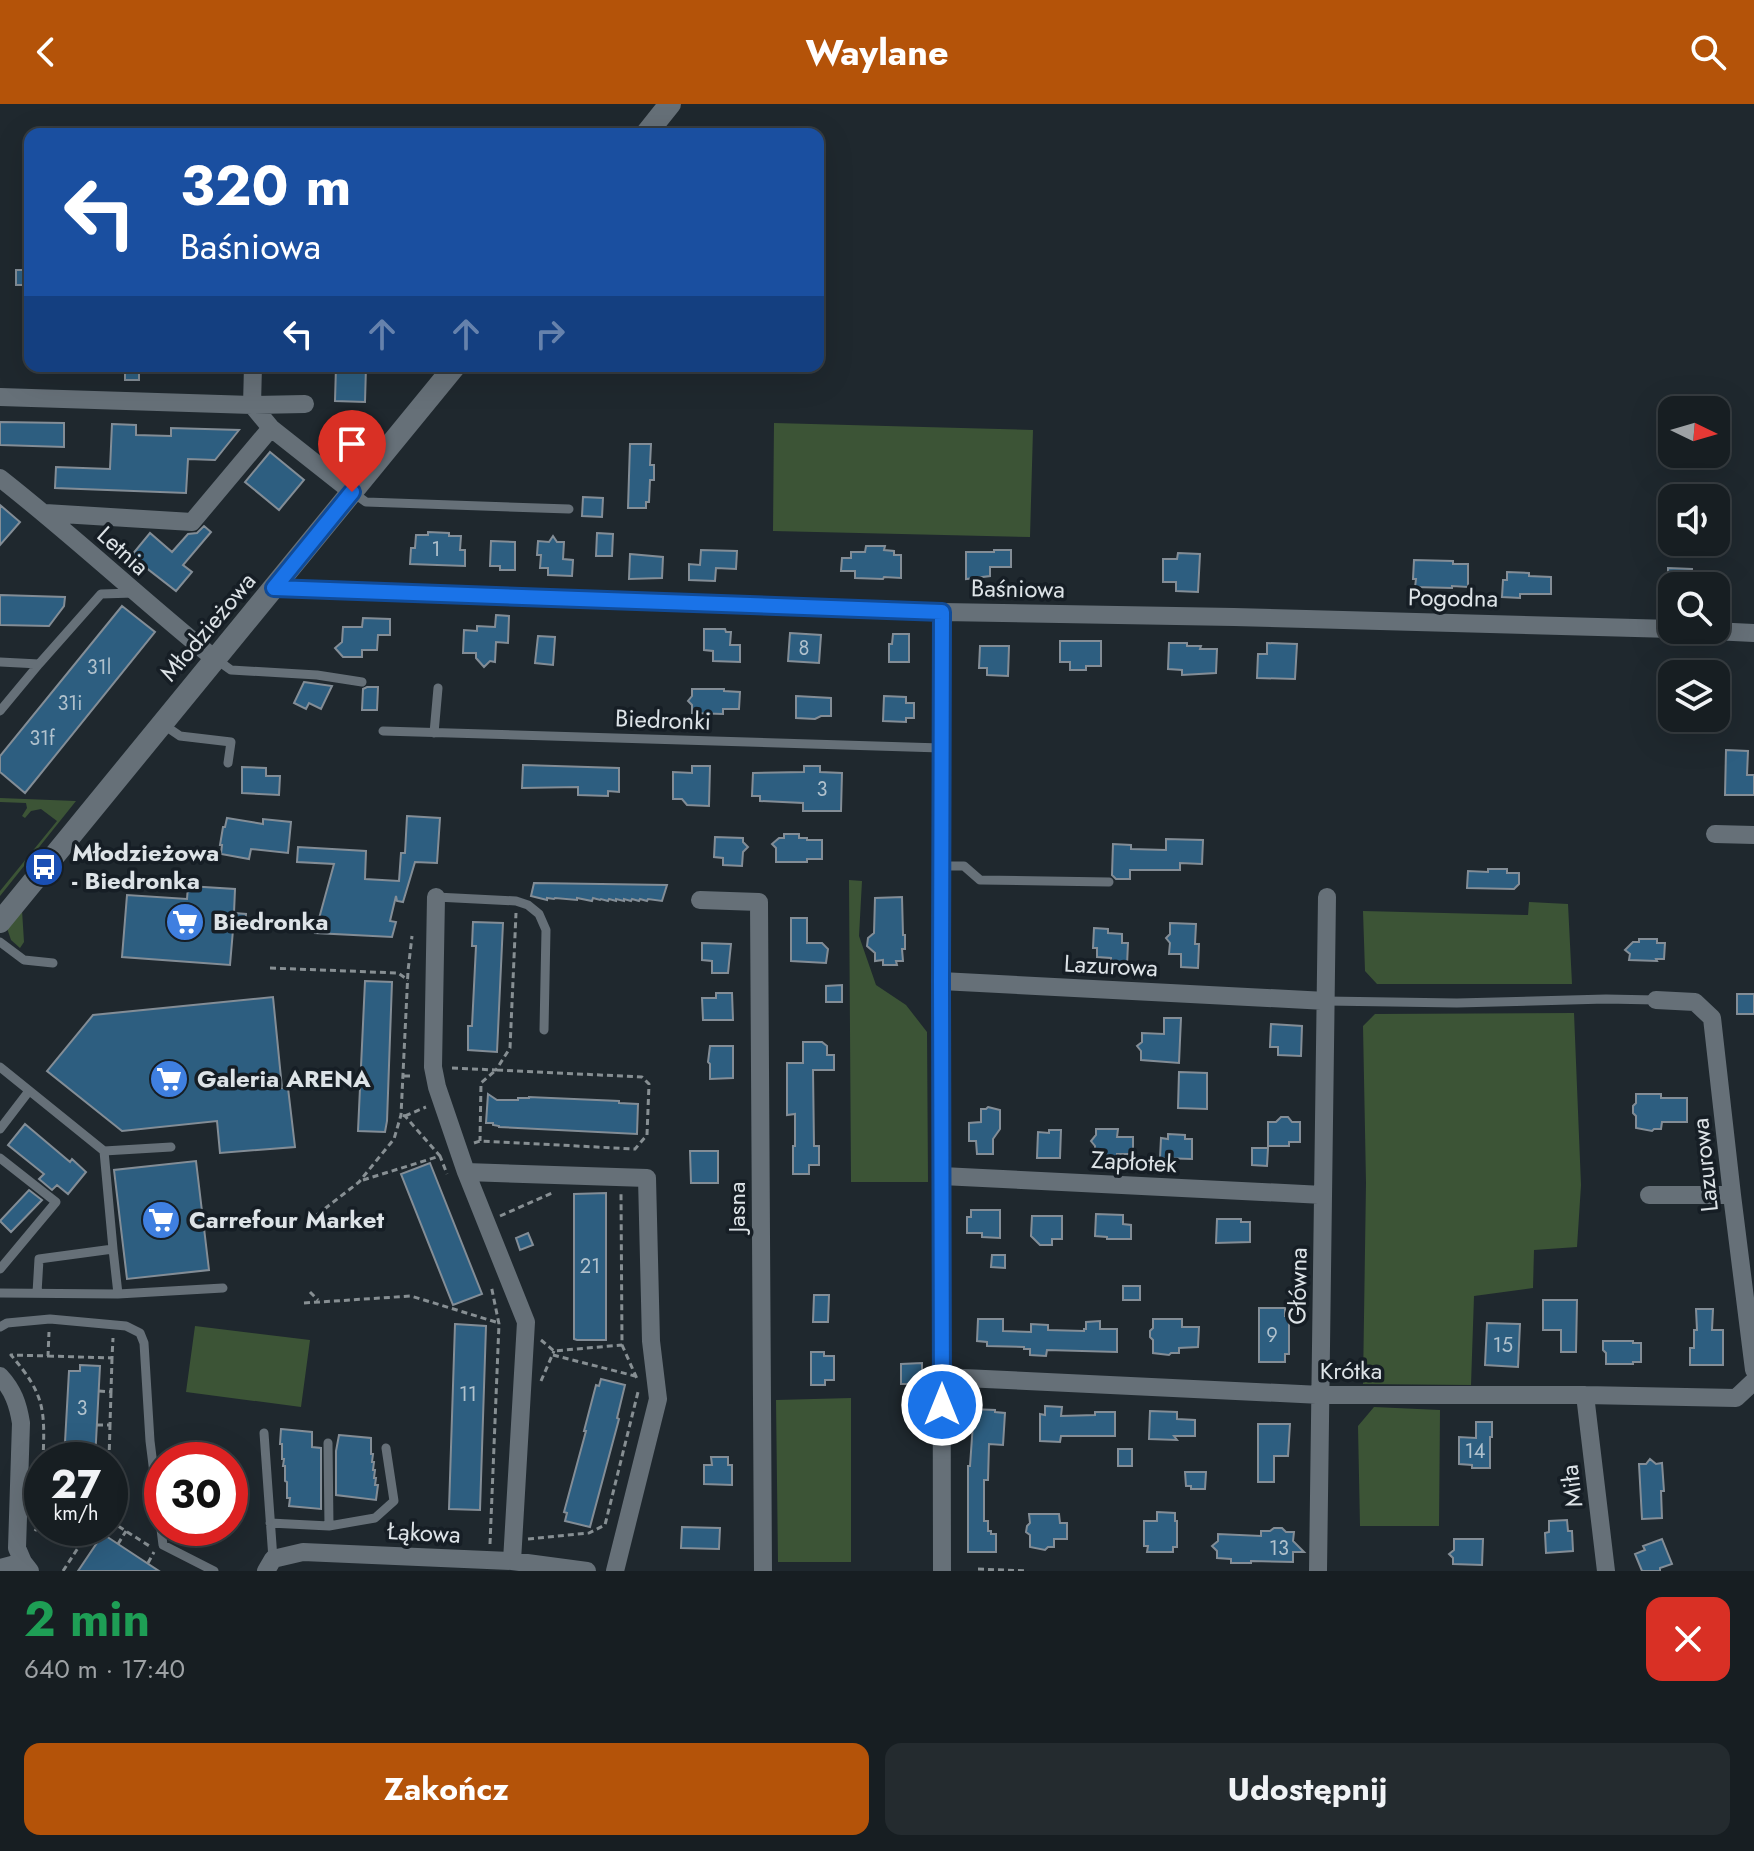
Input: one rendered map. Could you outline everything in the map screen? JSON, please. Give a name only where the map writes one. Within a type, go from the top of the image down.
[{"type":"street","points":[[651,128],[670,104]]},
{"type":"street","points":[[253,372],[252,405],[271,428],[352,492]]},
{"type":"street","name":"Młodzieżowa","points":[[0,922],[450,372]]},
{"type":"street","points":[[0,397],[305,404]]},
{"type":"street","points":[[45,513],[192,522],[271,428]]},
{"type":"street","name":"Letnia","points":[[0,478],[45,513],[173,632],[215,659]]},
{"type":"street","name":"Baśniowa","points":[[274,588],[942,612],[1234,617]]},
{"type":"street","points":[[942,612],[942,1571]]},
{"type":"street","name":"Pogodna","points":[[1234,617],[1658,629]]},
{"type":"street","points":[[1730,632],[1754,633]]},
{"type":"street","points":[[1715,834],[1754,835]]},
{"type":"street","points":[[436,897],[433,1067],[437,1087],[459,1149],[458,1177],[526,1322],[512,1561]]},
{"type":"street","name":"Główna","points":[[1318,1571],[1327,897]]},
{"type":"street","name":"Jasna","points":[[700,900],[759,902],[763,1571]]},
{"type":"street","name":"Lazurowa","points":[[941,981],[1326,1001]]},
{"type":"street","name":"Lazurowa","points":[[1656,1000],[1695,1002],[1712,1018],[1754,1370]]},
{"type":"street","name":"Zapłotek","points":[[942,1176],[1323,1195]]},
{"type":"street","points":[[458,1177],[647,1178],[651,1341],[658,1399],[615,1571]]},
{"type":"street","points":[[1649,1195],[1732,1195]]},
{"type":"street","points":[[0,1376],[13,1392],[21,1423],[16,1532],[17,1548],[26,1567],[0,1568]]},
{"type":"street","name":"Krótka","points":[[942,1377],[1321,1395],[1736,1398],[1754,1381]]},
{"type":"street","name":"Miła","points":[[1585,1395],[1606,1571]]},
{"type":"street","name":"Łąkowa","points":[[270,1565],[303,1552],[512,1561],[587,1571]]},
{"type":"lane","points":[[352,492],[366,502],[569,509]]},
{"type":"lane","points":[[0,711],[101,594],[134,593]]},
{"type":"lane","points":[[215,659],[231,670],[317,675],[362,682]]},
{"type":"lane","points":[[0,662],[39,664]]},
{"type":"lane","points":[[434,733],[438,688]]},
{"type":"lane","points":[[162,723],[180,736],[231,742],[228,763]]},
{"type":"lane","name":"Biedronki","points":[[383,731],[941,748]]},
{"type":"lane","points":[[941,866],[964,866],[980,880],[1109,882]]},
{"type":"lane","points":[[436,897],[516,901],[528,905],[539,914],[546,930],[544,1030]]},
{"type":"lane","points":[[0,942],[24,960],[53,963]]},
{"type":"lane","points":[[1326,1001],[1656,1000]]},
{"type":"lane","points":[[0,1067],[104,1151],[171,1147]]},
{"type":"lane","points":[[0,1129],[29,1091]]},
{"type":"lane","points":[[104,1151],[118,1294]]},
{"type":"lane","points":[[0,1158],[56,1202],[0,1269]]},
{"type":"lane","points":[[37,1293],[39,1259],[113,1249]]},
{"type":"lane","points":[[0,1293],[118,1294],[223,1288]]},
{"type":"lane","points":[[0,1327],[7,1323],[50,1319],[126,1326],[140,1333],[144,1343],[150,1441],[163,1545],[214,1571]]},
{"type":"lane","points":[[264,1433],[270,1565]]},
{"type":"lane","points":[[328,1443],[329,1526]]},
{"type":"lane","points":[[270,1523],[329,1526],[375,1518],[394,1501],[386,1448]]},
{"type":"path","points":[[480,1141],[481,1083],[496,1070],[510,1048],[516,901]]},
{"type":"path","points":[[309,1221],[359,1182],[394,1139],[403,1116],[412,936]]},
{"type":"path","points":[[270,968],[398,973],[408,980]]},
{"type":"path","points":[[407,1006],[416,1006]]},
{"type":"path","points":[[406,1041],[415,1041]]},
{"type":"path","points":[[359,1182],[480,1141],[635,1149],[647,1135],[649,1084],[642,1077],[433,1067]]},
{"type":"path","points":[[404,1076],[414,1076]]},
{"type":"path","points":[[403,1116],[426,1107]]},
{"type":"path","points":[[403,1116],[458,1177]]},
{"type":"path","points":[[526,1539],[589,1533],[605,1525],[640,1386],[622,1345],[621,1191]]},
{"type":"path","points":[[500,1216],[555,1192]]},
{"type":"path","points":[[488,1278],[494,1292],[498,1323],[490,1560]]},
{"type":"path","points":[[310,1292],[318,1300]]},
{"type":"path","points":[[304,1303],[411,1296],[498,1323],[506,1322]]},
{"type":"path","points":[[48,1356],[50,1319]]},
{"type":"path","points":[[110,1442],[114,1325]]},
{"type":"path","points":[[541,1340],[553,1353],[636,1376]]},
{"type":"path","points":[[553,1353],[622,1345]]},
{"type":"path","points":[[541,1381],[553,1353]]},
{"type":"path","points":[[44,1442],[45,1421],[40,1397],[11,1355],[112,1358]]},
{"type":"path","points":[[99,1391],[111,1392]]},
{"type":"path","points":[[97,1425],[110,1425]]},
{"type":"path","points":[[128,1532],[155,1550],[148,1563]]},
{"type":"path","points":[[63,1571],[79,1546]]},
{"type":"path","points":[[978,1569],[1028,1571]]},
{"type":"green space","points":[[774,423],[1033,430],[1030,537],[773,531]]},
{"type":"green space","points":[[0,798],[76,801],[0,896],[0,891],[57,821],[41,809],[31,811],[25,818],[22,816],[27,808],[26,803],[0,802]]},
{"type":"green space","points":[[849,880],[862,881],[859,936],[876,985],[906,1005],[927,1032],[928,1182],[851,1182]]},
{"type":"green space","points":[[1529,902],[1568,904],[1572,984],[1377,984],[1365,971],[1363,911],[1528,915]]},
{"type":"green space","points":[[22,910],[24,942],[20,948],[11,940],[7,928]]},
{"type":"green space","points":[[1574,1013],[1581,1185],[1577,1247],[1534,1250],[1533,1288],[1474,1296],[1471,1385],[1363,1384],[1366,1183],[1363,1026],[1375,1014]]},
{"type":"green space","points":[[195,1326],[310,1340],[301,1407],[186,1392]]},
{"type":"green space","points":[[851,1398],[851,1562],[778,1562],[776,1400]]},
{"type":"green space","points":[[1374,1407],[1440,1410],[1439,1526],[1360,1526],[1358,1426]]},
{"type":"building","points":[[16,270],[24,270],[24,285],[16,285]]},
{"type":"building","points":[[125,372],[139,372],[139,380],[125,380]]},
{"type":"building","points":[[336,372],[366,372],[365,402],[335,401]]},
{"type":"building","points":[[337,419],[355,434],[340,452],[337,449],[334,453],[320,441]]},
{"type":"building","points":[[0,422],[64,423],[64,447],[0,445]]},
{"type":"building","points":[[112,424],[136,425],[136,435],[171,436],[171,428],[239,430],[215,460],[188,459],[186,493],[55,488],[56,467],[110,469]]},
{"type":"building","points":[[630,444],[651,444],[650,465],[654,465],[654,480],[650,480],[646,508],[628,508]]},
{"type":"building","points":[[270,452],[304,480],[279,510],[245,482]]},
{"type":"building","points":[[583,497],[603,498],[602,517],[582,516]]},
{"type":"building","points":[[0,505],[20,522],[0,545]]},
{"type":"building","points":[[204,526],[211,532],[183,565],[192,572],[176,591],[131,556],[150,533],[172,552],[188,534],[197,533]]},
{"type":"building","points":[[428,532],[461,536],[460,550],[465,550],[465,566],[410,564],[416,535],[428,535]]},
{"type":"building","points":[[597,533],[613,534],[612,556],[596,556]]},
{"type":"building","points":[[553,536],[557,542],[564,542],[563,559],[573,560],[572,576],[548,575],[548,568],[540,568],[538,541],[549,542]]},
{"type":"building","points":[[491,541],[515,542],[515,570],[490,566]]},
{"type":"building","points":[[866,546],[885,546],[884,550],[901,555],[901,578],[855,578],[855,571],[841,571],[842,558],[851,558],[851,552],[865,552]]},
{"type":"building","points":[[701,550],[737,551],[736,569],[716,568],[715,581],[689,580],[689,564],[700,565]]},
{"type":"building","points":[[1011,550],[1011,567],[990,567],[990,576],[966,579],[966,552]]},
{"type":"building","points":[[1178,553],[1200,554],[1198,592],[1176,591],[1176,582],[1163,582],[1163,559],[1177,559]]},
{"type":"building","points":[[630,554],[663,557],[662,578],[629,579]]},
{"type":"building","points":[[1414,560],[1468,564],[1468,587],[1415,587]]},
{"type":"building","points":[[1668,568],[1692,569],[1692,572],[1668,572]]},
{"type":"building","points":[[1507,572],[1551,577],[1551,594],[1502,597]]},
{"type":"building","points":[[0,595],[65,597],[64,606],[49,626],[0,625]]},
{"type":"building","points":[[122,606],[155,632],[25,793],[0,772],[0,756]]},
{"type":"building","points":[[496,615],[509,616],[508,643],[496,642],[495,662],[490,661],[484,667],[476,658],[476,653],[463,653],[464,630],[477,631],[477,626],[495,627]]},
{"type":"building","points":[[363,618],[390,619],[390,635],[378,635],[377,650],[362,650],[362,657],[343,657],[335,648],[342,642],[343,627],[362,627]]},
{"type":"building","points":[[704,629],[731,632],[730,645],[740,645],[740,662],[713,661],[713,651],[704,650]]},
{"type":"building","points":[[790,633],[821,635],[819,663],[788,661]]},
{"type":"building","points":[[893,634],[909,634],[909,662],[889,662],[889,644],[892,644]]},
{"type":"building","points":[[538,636],[555,637],[553,665],[535,663]]},
{"type":"building","points":[[1060,641],[1101,641],[1101,666],[1070,670],[1070,662],[1060,662]]},
{"type":"building","points":[[1169,643],[1217,649],[1216,673],[1182,675],[1182,670],[1168,669]]},
{"type":"building","points":[[1267,643],[1297,644],[1295,679],[1257,678],[1258,654],[1267,654]]},
{"type":"building","points":[[980,646],[1009,646],[1008,676],[987,675],[987,668],[979,668]]},
{"type":"building","points":[[304,682],[332,686],[321,709],[309,703],[306,709],[294,703]]},
{"type":"building","points":[[378,687],[377,710],[362,710],[363,689]]},
{"type":"building","points":[[692,689],[740,692],[739,709],[723,709],[723,714],[692,713],[692,705],[688,701]]},
{"type":"building","points":[[796,696],[831,698],[831,716],[796,718]]},
{"type":"building","points":[[884,696],[906,697],[906,703],[914,703],[914,718],[906,718],[906,722],[883,721]]},
{"type":"building","points":[[1726,750],[1748,751],[1747,775],[1754,775],[1754,795],[1725,795]]},
{"type":"building","points":[[523,765],[619,768],[619,792],[608,791],[608,796],[578,795],[578,787],[522,788]]},
{"type":"building","points":[[692,766],[710,766],[709,806],[687,805],[682,799],[673,799],[673,772],[692,773]]},
{"type":"building","points":[[804,766],[820,766],[820,772],[842,773],[841,811],[803,811],[803,803],[760,801],[760,796],[752,796],[753,773],[804,772]]},
{"type":"building","points":[[242,767],[266,768],[266,776],[280,776],[279,795],[242,793]]},
{"type":"building","points":[[407,816],[440,818],[437,863],[415,862],[403,902],[397,901],[396,896],[390,921],[396,922],[392,937],[315,933],[334,864],[297,862],[298,847],[366,851],[365,879],[399,881],[401,853],[405,853]]},
{"type":"building","points":[[227,818],[263,824],[263,819],[291,822],[288,853],[251,849],[249,859],[221,854],[223,827]]},
{"type":"building","points":[[784,834],[822,840],[822,859],[776,862],[776,848],[772,844],[784,838]]},
{"type":"building","points":[[715,837],[743,838],[748,847],[743,852],[742,866],[723,865],[723,858],[714,857]]},
{"type":"building","points":[[1166,839],[1203,840],[1202,864],[1180,863],[1180,870],[1130,870],[1130,879],[1116,879],[1112,875],[1113,844],[1131,845],[1131,849],[1166,850]]},
{"type":"building","points":[[1488,869],[1507,869],[1507,873],[1519,873],[1519,884],[1514,889],[1467,888],[1468,871],[1488,872]]},
{"type":"building","points":[[534,883],[667,885],[662,901],[593,898],[592,901],[577,898],[547,900],[531,896]]},
{"type":"building","name":"Biedronka","points":[[188,886],[235,889],[234,913],[246,914],[245,930],[233,930],[230,965],[122,957],[127,895],[187,899]]},
{"type":"building","points":[[902,897],[905,935],[903,961],[896,961],[897,965],[883,965],[883,960],[875,961],[875,953],[867,946],[868,938],[874,933],[875,898]]},
{"type":"building","points":[[791,918],[807,918],[807,943],[822,943],[828,949],[826,963],[791,961]]},
{"type":"building","points":[[473,922],[503,923],[497,1052],[468,1050],[476,946],[472,946]]},
{"type":"building","points":[[1170,923],[1196,924],[1198,968],[1181,967],[1181,954],[1169,954],[1170,943],[1166,938],[1170,934]]},
{"type":"building","points":[[1094,928],[1122,934],[1122,943],[1128,943],[1127,965],[1111,965],[1111,958],[1097,957],[1097,948],[1093,948]]},
{"type":"building","points":[[1639,939],[1657,939],[1657,943],[1665,943],[1664,959],[1629,960],[1630,954],[1625,950]]},
{"type":"building","points":[[702,943],[731,944],[728,973],[712,973],[712,961],[702,960]]},
{"type":"building","points":[[365,981],[392,982],[385,1132],[358,1131]]},
{"type":"building","points":[[842,985],[842,1002],[826,1002],[826,986]]},
{"type":"building","points":[[716,993],[732,993],[733,1020],[703,1020],[702,998],[716,998]]},
{"type":"building","points":[[1737,994],[1754,994],[1754,1014],[1737,1014]]},
{"type":"building","name":"Galeria ARENA","points":[[273,997],[282,1088],[288,1088],[295,1147],[220,1153],[217,1121],[122,1131],[47,1071],[93,1015]]},
{"type":"building","points":[[1164,1018],[1181,1018],[1179,1063],[1141,1060],[1141,1051],[1137,1046],[1142,1042],[1142,1033],[1164,1034]]},
{"type":"building","points":[[1271,1024],[1302,1026],[1301,1056],[1278,1055],[1278,1047],[1270,1047]]},
{"type":"building","points":[[803,1042],[822,1042],[827,1046],[827,1055],[834,1055],[834,1070],[813,1070],[814,1146],[819,1146],[819,1165],[809,1165],[809,1174],[793,1174],[795,1114],[787,1115],[787,1063],[803,1063]]},
{"type":"building","points":[[710,1046],[733,1046],[733,1078],[710,1079]]},
{"type":"building","points":[[1179,1072],[1207,1073],[1207,1109],[1178,1108]]},
{"type":"building","points":[[488,1094],[497,1100],[529,1097],[638,1104],[637,1134],[499,1127],[486,1123]]},
{"type":"building","points":[[1636,1094],[1687,1098],[1687,1122],[1662,1122],[1661,1129],[1652,1131],[1636,1128],[1633,1106]]},
{"type":"building","points":[[981,1109],[1000,1110],[1000,1129],[993,1139],[993,1154],[977,1154],[976,1141],[969,1141],[969,1123],[981,1122]]},
{"type":"building","points":[[1281,1117],[1300,1122],[1300,1142],[1289,1142],[1289,1146],[1268,1146],[1268,1122],[1276,1122]]},
{"type":"building","points":[[25,1124],[86,1172],[68,1194],[57,1185],[52,1190],[39,1179],[44,1174],[8,1145]]},
{"type":"building","points":[[1096,1129],[1118,1129],[1117,1137],[1133,1137],[1133,1154],[1095,1157],[1095,1146],[1091,1141]]},
{"type":"building","points":[[1049,1130],[1061,1130],[1060,1158],[1037,1158],[1038,1132],[1049,1133]]},
{"type":"building","points":[[1168,1134],[1185,1135],[1185,1139],[1192,1139],[1192,1159],[1160,1158],[1161,1138],[1168,1139]]},
{"type":"building","points":[[1252,1148],[1268,1148],[1267,1166],[1252,1165]]},
{"type":"building","points":[[690,1151],[718,1151],[718,1183],[691,1183]]},
{"type":"building","name":"Carrefour Market","points":[[196,1161],[209,1270],[127,1279],[114,1170]]},
{"type":"building","points":[[430,1163],[482,1294],[453,1305],[401,1174]]},
{"type":"building","points":[[29,1190],[42,1200],[11,1232],[0,1221]]},
{"type":"building","points":[[606,1193],[606,1340],[577,1340],[574,1339],[574,1194]]},
{"type":"building","points":[[971,1210],[1000,1210],[1000,1238],[967,1233],[967,1217],[971,1217]]},
{"type":"building","points":[[1096,1214],[1123,1215],[1123,1224],[1131,1225],[1131,1239],[1095,1236]]},
{"type":"building","points":[[1032,1216],[1062,1216],[1062,1239],[1052,1239],[1052,1245],[1040,1245],[1031,1236]]},
{"type":"building","points":[[1217,1219],[1250,1222],[1250,1242],[1216,1243]]},
{"type":"building","points":[[528,1233],[533,1245],[520,1250],[516,1238]]},
{"type":"building","points":[[992,1255],[1005,1255],[1005,1268],[991,1267]]},
{"type":"building","points":[[1123,1286],[1140,1286],[1140,1300],[1123,1300]]},
{"type":"building","points":[[814,1295],[829,1295],[828,1322],[813,1322]]},
{"type":"building","points":[[1543,1300],[1577,1300],[1576,1352],[1561,1352],[1561,1330],[1543,1330]]},
{"type":"building","points":[[1259,1308],[1285,1308],[1285,1316],[1289,1316],[1289,1354],[1285,1354],[1285,1362],[1259,1362]]},
{"type":"building","points":[[1696,1309],[1713,1309],[1712,1330],[1723,1330],[1723,1365],[1690,1365],[1690,1348],[1694,1348],[1694,1330],[1697,1330]]},
{"type":"building","points":[[978,1319],[1003,1319],[1003,1331],[1031,1332],[1031,1324],[1048,1325],[1048,1330],[1084,1331],[1086,1322],[1100,1321],[1100,1329],[1117,1329],[1117,1352],[1047,1350],[1046,1356],[1030,1355],[1030,1349],[1024,1347],[987,1346],[987,1342],[977,1341]]},
{"type":"building","points":[[1153,1319],[1182,1319],[1182,1327],[1199,1327],[1198,1347],[1179,1348],[1179,1353],[1169,1355],[1153,1353],[1150,1331]]},
{"type":"building","points":[[1487,1323],[1520,1324],[1518,1367],[1485,1365]]},
{"type":"building","points":[[455,1324],[486,1326],[480,1510],[449,1509]]},
{"type":"building","points":[[1603,1341],[1641,1343],[1641,1362],[1606,1364]]},
{"type":"building","points":[[811,1352],[834,1356],[834,1380],[825,1380],[825,1385],[811,1385]]},
{"type":"building","points":[[922,1363],[922,1384],[901,1384],[901,1364]]},
{"type":"building","points":[[80,1365],[100,1366],[96,1442],[65,1442],[69,1371],[80,1371]]},
{"type":"building","points":[[601,1379],[625,1385],[590,1527],[565,1521],[567,1513],[564,1512],[596,1385],[599,1386]]},
{"type":"building","points":[[1045,1406],[1062,1407],[1061,1416],[1115,1412],[1115,1436],[1061,1436],[1060,1442],[1040,1441],[1040,1414],[1045,1415]]},
{"type":"building","points":[[971,1409],[1005,1413],[1003,1445],[989,1444],[988,1480],[984,1480],[984,1521],[988,1521],[988,1531],[996,1534],[996,1552],[968,1552]]},
{"type":"building","points":[[1150,1411],[1177,1412],[1177,1419],[1195,1420],[1195,1436],[1174,1436],[1177,1440],[1149,1439]]},
{"type":"building","points":[[1476,1422],[1492,1422],[1490,1468],[1459,1464],[1459,1437],[1476,1438]]},
{"type":"building","points":[[1258,1424],[1290,1424],[1288,1456],[1274,1456],[1274,1482],[1258,1482]]},
{"type":"building","points":[[281,1429],[312,1432],[312,1447],[321,1448],[321,1509],[289,1506],[280,1444]]},
{"type":"building","points":[[339,1435],[371,1438],[375,1485],[378,1485],[376,1500],[336,1495]]},
{"type":"building","points":[[1118,1449],[1132,1449],[1132,1466],[1118,1466]]},
{"type":"building","points":[[711,1457],[728,1457],[728,1465],[732,1465],[732,1485],[704,1484],[704,1465],[712,1465]]},
{"type":"building","points":[[1650,1459],[1656,1464],[1662,1463],[1662,1518],[1642,1519],[1639,1464],[1646,1464]]},
{"type":"building","points":[[1185,1472],[1206,1472],[1205,1489],[1186,1486]]},
{"type":"building","points":[[1157,1512],[1175,1513],[1177,1547],[1173,1547],[1173,1552],[1147,1552],[1148,1546],[1144,1546],[1144,1521],[1157,1521]]},
{"type":"building","points":[[1029,1514],[1059,1514],[1060,1523],[1067,1523],[1067,1539],[1054,1539],[1054,1547],[1045,1550],[1030,1547],[1030,1535],[1026,1532],[1030,1523]]},
{"type":"building","points":[[1567,1520],[1568,1531],[1572,1531],[1573,1551],[1546,1553],[1545,1533],[1549,1532],[1549,1521]]},
{"type":"building","points":[[682,1527],[720,1528],[719,1549],[681,1548]]},
{"type":"building","points":[[1274,1528],[1294,1532],[1293,1541],[1304,1552],[1293,1552],[1293,1562],[1231,1563],[1231,1559],[1217,1558],[1217,1551],[1212,1546],[1218,1541],[1218,1534],[1261,1536],[1261,1531]]},
{"type":"building","points":[[1454,1539],[1483,1539],[1482,1565],[1453,1564],[1449,1554],[1454,1550]]},
{"type":"building","points":[[1662,1539],[1672,1564],[1660,1568],[1660,1571],[1642,1571],[1635,1554],[1645,1550],[1643,1546]]},
{"type":"building","points":[[95,1546],[121,1546],[159,1571],[78,1571]]},
{"type":"place","name":"Młodzieżowa - Biedronka","points":[[44,867]]},
{"type":"place","name":"Biedronka","points":[[185,922]]},
{"type":"place","name":"Galeria ARENA","points":[[169,1079]]},
{"type":"place","name":"Carrefour Market","points":[[161,1220]]},
{"type":"route","points":[[352,492],[274,588],[942,612],[942,1405]]}]
